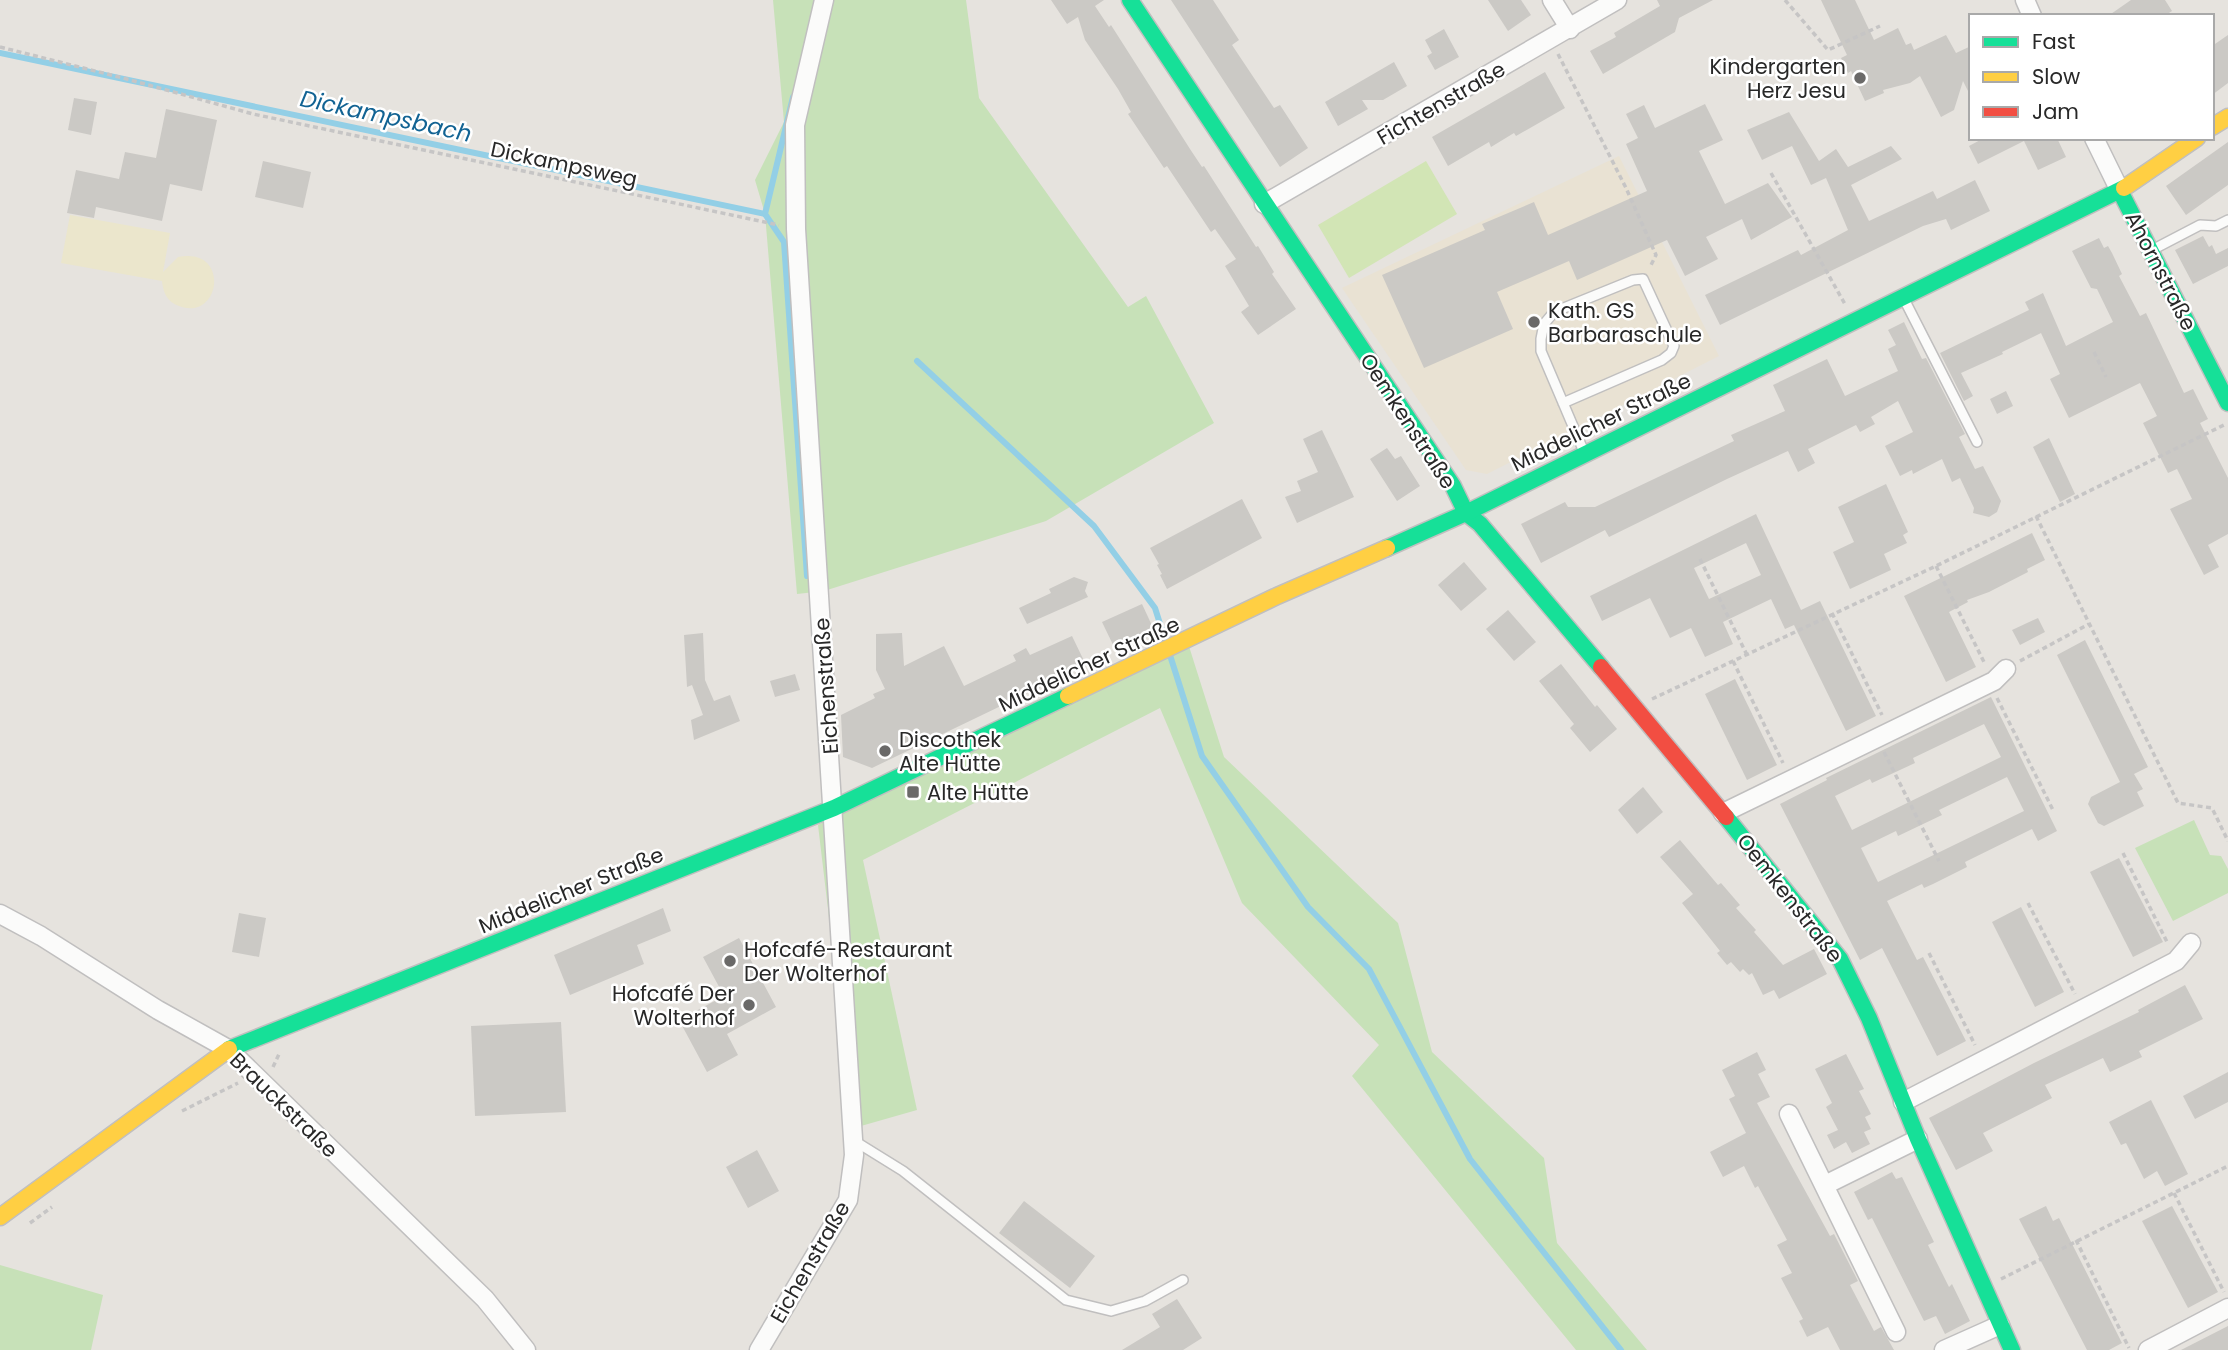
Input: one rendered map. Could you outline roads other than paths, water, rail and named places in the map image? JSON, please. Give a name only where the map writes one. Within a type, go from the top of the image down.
[{"type":"street","name":"Eichenstraße","points":[[759,1350],[848,1200],[854,1155],[796,229],[794,125],[824,0]]},
{"type":"street","name":"Oemkenstraße","points":[[1130,0],[1453,486],[1466,513],[1480,524],[1723,813],[1840,959],[1869,1018],[1918,1139],[2012,1350]]},
{"type":"street","points":[[1552,0],[1570,29]]},
{"type":"street","name":"Fichtenstraße","points":[[1264,204],[1617,0]]},
{"type":"street","name":"Ahornstraße","points":[[2095,140],[2228,403]]},
{"type":"street","name":"Middelicher Straße","points":[[0,1217],[228,1049],[834,808],[1276,596],[1466,513],[2120,191],[2193,140]]},
{"type":"street","name":"Oemkenstraße","points":[[1723,813],[1996,678]]},
{"type":"street","name":"Brauckstraße","points":[[0,914],[41,936],[158,1010],[228,1049],[485,1299],[526,1350]]},
{"type":"street","points":[[1903,1102],[2176,961],[2191,943]]},
{"type":"street","points":[[1789,1114],[1896,1332]]},
{"type":"street","points":[[1825,1185],[1918,1139]]},
{"type":"street","points":[[2148,1350],[2228,1308]]},
{"type":"street","points":[[1944,1350],[2000,1325]]},
{"type":"lane","points":[[2150,251],[2200,225],[2216,226],[2228,220]]},
{"type":"lane","points":[[1563,403],[1662,360],[1671,353],[1674,345],[1643,279],[1633,279],[1554,312],[1544,324],[1541,351],[1563,403],[1585,454]]},
{"type":"lane","points":[[1903,298],[1977,442]]},
{"type":"lane","points":[[853,1140],[903,1171],[1066,1300],[1111,1311],[1145,1301],[1183,1280]]},
{"type":"waterway","name":"Dickampsbach","points":[[0,53],[765,214]]},
{"type":"waterway","points":[[793,97],[765,214],[784,242],[807,576]]},
{"type":"waterway","points":[[917,361],[1094,526],[1155,608],[1202,756],[1308,907],[1369,969],[1470,1159],[1621,1350]]},
{"type":"place","name":"Kindergarten Herz Jesu","points":[[1860,78]]},
{"type":"place","name":"Kath. GS Barbaraschule","points":[[1534,322]]},
{"type":"place","name":"Discothek Alte Hütte","points":[[885,751]]},
{"type":"place","name":"Alte Hütte","points":[[913,792]]},
{"type":"place","name":"Hofcafé-Restaurant Der Wolterhof","points":[[730,961]]},
{"type":"place","name":"Hofcafé Der Wolterhof","points":[[749,1005]]}]
